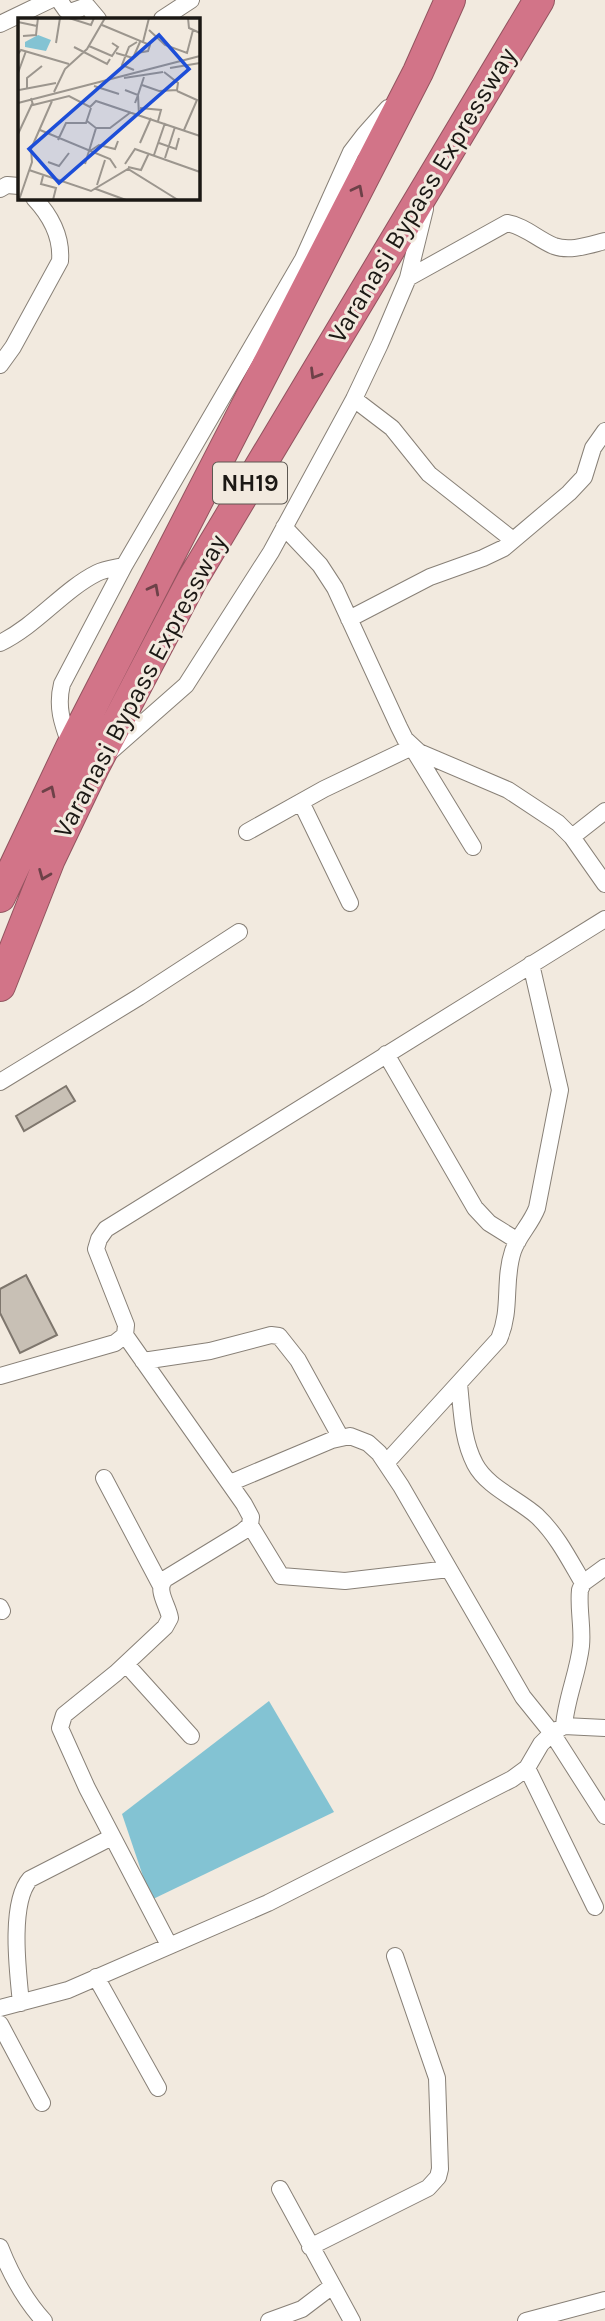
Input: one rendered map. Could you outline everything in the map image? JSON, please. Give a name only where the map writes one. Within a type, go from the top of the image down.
[{"type":"highway","name":"Varanasi Bypass Expressway","points":[[0,897],[72,747],[418,72],[450,0]]},
{"type":"highway","name":"Varanasi Bypass Expressway","points":[[0,986],[50,859],[93,767],[191,580],[539,0]]},
{"type":"street","points":[[0,24],[50,0]]},
{"type":"street","points":[[60,0],[70,12],[87,6],[97,18]]},
{"type":"street","points":[[164,18],[191,0]]},
{"type":"street","points":[[72,747],[60,716],[58,699],[62,684],[124,566],[292,278],[351,152],[418,72]]},
{"type":"street","points":[[93,767],[186,685],[284,527],[354,399],[408,278],[432,179]]},
{"type":"street","points":[[0,189],[7,185],[18,186]]},
{"type":"street","points":[[0,365],[13,347],[60,261],[58,234],[36,200]]},
{"type":"street","points":[[408,278],[507,223],[516,225],[554,246],[580,247],[605,241]]},
{"type":"street","points":[[354,399],[392,428],[429,474],[513,540]]},
{"type":"street","points":[[349,619],[430,577],[504,548],[584,477],[593,447],[605,431]]},
{"type":"street","points":[[284,527],[320,565],[335,588],[399,727],[473,847]]},
{"type":"street","points":[[0,643],[37,620],[87,579],[100,571],[124,566]]},
{"type":"street","points":[[247,832],[412,747]]},
{"type":"street","points":[[412,747],[508,790],[558,822],[605,884]]},
{"type":"street","points":[[301,802],[350,903]]},
{"type":"street","points":[[572,837],[605,811]]},
{"type":"street","points":[[449,1569],[345,1581],[281,1576],[250,1525],[251,1517],[230,1483],[125,1335],[126,1325],[96,1249],[106,1229],[605,919]]},
{"type":"street","points":[[0,1082],[239,932]]},
{"type":"street","points":[[386,1464],[499,1339],[506,1323],[508,1270],[513,1250],[531,1223],[537,1208],[560,1090],[531,964]]},
{"type":"street","points":[[386,1054],[475,1208],[489,1223],[518,1241]]},
{"type":"street","points":[[0,1376],[116,1343],[125,1335]]},
{"type":"street","points":[[144,1361],[210,1351],[271,1335],[279,1336],[298,1360],[341,1438]]},
{"type":"street","points":[[459,1384],[465,1437],[475,1465],[490,1481],[550,1530],[583,1583]]},
{"type":"street","points":[[230,1483],[332,1440],[350,1436],[368,1443],[386,1464],[523,1697],[558,1729],[605,1816]]},
{"type":"street","points":[[104,1478],[160,1584],[170,1618],[165,1627],[126,1664],[64,1715],[61,1728],[87,1788],[169,1945]]},
{"type":"street","points":[[160,1584],[250,1525]]},
{"type":"street","points":[[0,2008],[68,1990],[268,1903],[512,1779],[527,1768],[541,1744],[558,1729],[578,1666],[581,1643],[579,1598],[583,1583],[605,1567]]},
{"type":"street","points":[[126,1664],[191,1736]]},
{"type":"street","points":[[558,1729],[605,1728]]},
{"type":"street","points":[[527,1768],[595,1907]]},
{"type":"street","points":[[21,2003],[16,1942],[20,1897],[24,1886],[30,1879],[112,1837]]},
{"type":"street","points":[[310,2247],[407,2200],[428,2188],[438,2177],[438,2078],[395,1956]]},
{"type":"street","points":[[96,1977],[158,2088]]},
{"type":"street","points":[[0,2024],[42,2103]]},
{"type":"street","points":[[280,2189],[331,2287],[352,2321]]},
{"type":"street","points":[[0,2247],[29,2305],[44,2321]]},
{"type":"street","points":[[269,2321],[302,2309],[331,2287]]},
{"type":"street","points":[[526,2321],[605,2300]]},
{"type":"water","points":[[269,1701],[334,1812],[151,1900],[122,1814]]},
{"type":"building","points":[[66,1086],[75,1101],[24,1131],[16,1116]]},
{"type":"building","points":[[26,1275],[57,1335],[20,1353],[0,1313],[0,1289]]}]
